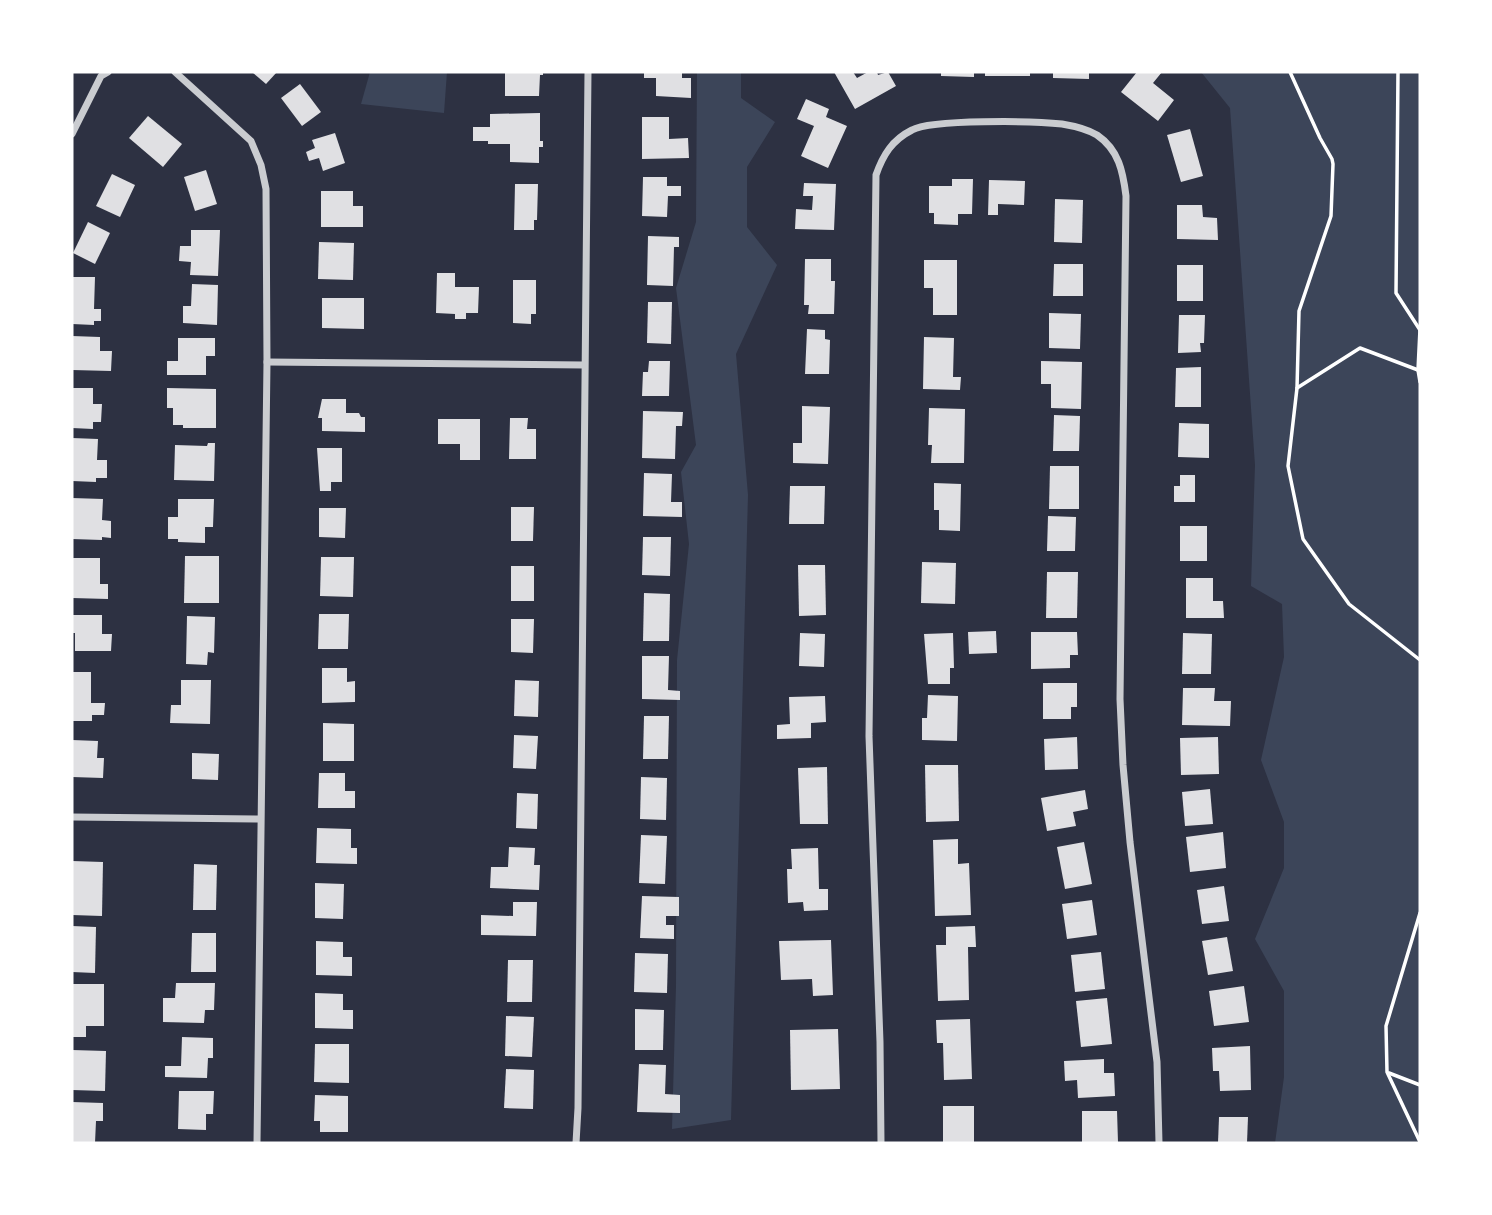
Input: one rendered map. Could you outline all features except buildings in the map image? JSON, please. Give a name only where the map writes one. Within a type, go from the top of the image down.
[{"type":"street","points":[[72,134],[101,76],[108,72]]},
{"type":"street","points":[[175,72],[251,141],[261,165],[266,189],[267,362],[257,1143]]},
{"type":"street","points":[[576,1143],[589,72]]},
{"type":"street","points":[[881,1143],[869,736],[876,175],[883,156],[895,141],[914,128],[937,123],[1062,124],[1082,128],[1098,136],[1115,153],[1123,170],[1126,196],[1121,699],[1123,765],[1157,1062],[1159,1143]]},
{"type":"street","points":[[267,362],[584,365]]},
{"type":"street","points":[[72,817],[260,819]]},
{"type":"path","points":[[1290,72],[1333,161],[1331,216],[1299,311],[1297,388],[1288,466],[1303,539],[1349,604],[1420,660]]},
{"type":"path","points":[[1398,72],[1396,293],[1420,330],[1420,382]]},
{"type":"path","points":[[1297,388],[1360,348],[1418,370]]},
{"type":"path","points":[[1420,913],[1386,1026],[1387,1072],[1420,1142]]},
{"type":"path","points":[[1387,1072],[1420,1085]]},
{"type":"shaded area","points":[[370,72],[447,72],[444,113],[361,104]]},
{"type":"shaded area","points":[[697,72],[741,72],[741,98],[775,122],[747,167],[747,227],[777,265],[736,354],[748,495],[731,1120],[672,1129],[676,986],[677,660],[689,544],[681,472],[696,445],[676,288],[696,222]]},
{"type":"shaded area","points":[[1201,72],[1420,72],[1420,1143],[1275,1143],[1284,1077],[1284,991],[1255,939],[1284,868],[1284,822],[1261,760],[1284,657],[1282,604],[1251,586],[1255,465],[1230,108]]}]
